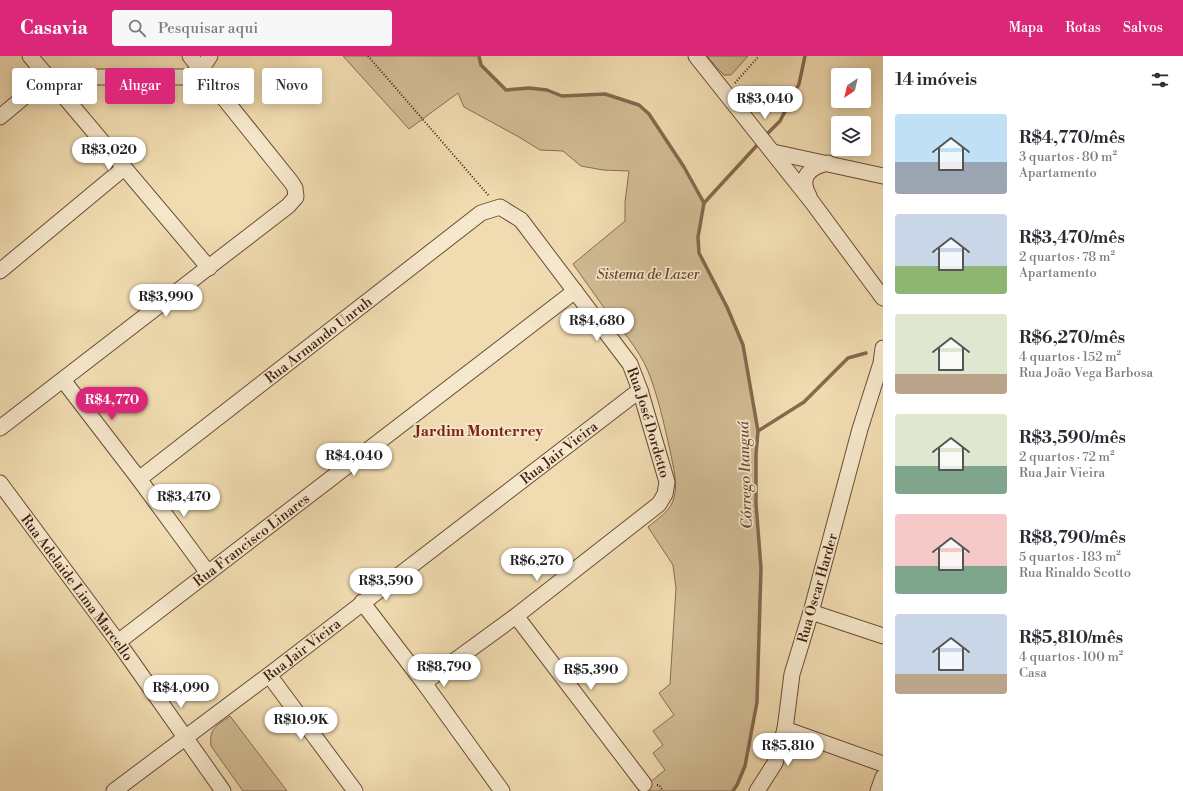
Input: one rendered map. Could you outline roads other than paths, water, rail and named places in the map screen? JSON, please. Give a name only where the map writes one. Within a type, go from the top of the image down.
[{"type":"street","points":[[30,56],[40,68]]},
{"type":"street","points":[[190,56],[199,68]]},
{"type":"street","points":[[202,68],[210,56]]},
{"type":"street","points":[[696,56],[772,150],[883,298]]},
{"type":"street","points":[[97,77],[183,77]]},
{"type":"street","points":[[0,117],[16,104]]},
{"type":"street","points":[[71,104],[209,268]]},
{"type":"street","points":[[0,428],[209,268],[288,206],[296,197],[295,188],[292,183],[228,104]]},
{"type":"street","points":[[772,150],[883,176]]},
{"type":"street","points":[[812,202],[806,192],[805,180],[807,175],[812,168],[828,163]]},
{"type":"street","points":[[0,271],[124,168]]},
{"type":"street","name":"Rua José Dordetto","points":[[500,207],[521,220],[630,364],[640,390],[666,482],[665,494],[659,504],[516,616]]},
{"type":"street","name":"Rua Armando Unruh","points":[[139,479],[481,213],[500,207]]},
{"type":"street","name":"Rua Francisco Linares","points":[[118,642],[575,291]]},
{"type":"street","name":"Rua Oscar Harder","points":[[757,791],[775,763],[785,728],[792,674],[811,612],[860,429],[881,363],[883,348]]},
{"type":"street","points":[[63,380],[139,479],[208,573]]},
{"type":"street","name":"Rua Jair Vieira","points":[[114,791],[269,675],[362,602],[640,390]]},
{"type":"street","name":"Rua Adelaide Lima Marcello","points":[[0,483],[118,642],[223,791]]},
{"type":"street","points":[[362,602],[424,683],[502,791]]},
{"type":"street","points":[[811,612],[883,636]]},
{"type":"street","points":[[424,683],[516,616],[644,784]]},
{"type":"street","points":[[269,675],[355,791]]},
{"type":"street","points":[[785,728],[883,764]]},
{"type":"street","points":[[878,791],[883,777]]},
{"type":"waterway","points":[[479,56],[481,65],[506,90],[529,88],[547,90],[562,96],[605,94],[639,105],[649,114],[684,167],[704,203]]},
{"type":"waterway","name":"Córrego Itanguá","points":[[764,137],[780,121],[799,84],[805,56]]},
{"type":"waterway","name":"Córrego Itanguá","points":[[733,791],[745,766],[757,702],[761,568],[756,504],[756,454],[758,431],[743,345],[727,307],[699,253],[698,237],[704,203],[760,142]]},
{"type":"waterway","points":[[758,431],[804,402],[848,358],[866,353]]},
{"type":"district","name":"Jardim Monterrey","points":[[479,431]]},
{"type":"park label","name":"Sistema de Lazer","points":[[648,274]]}]
